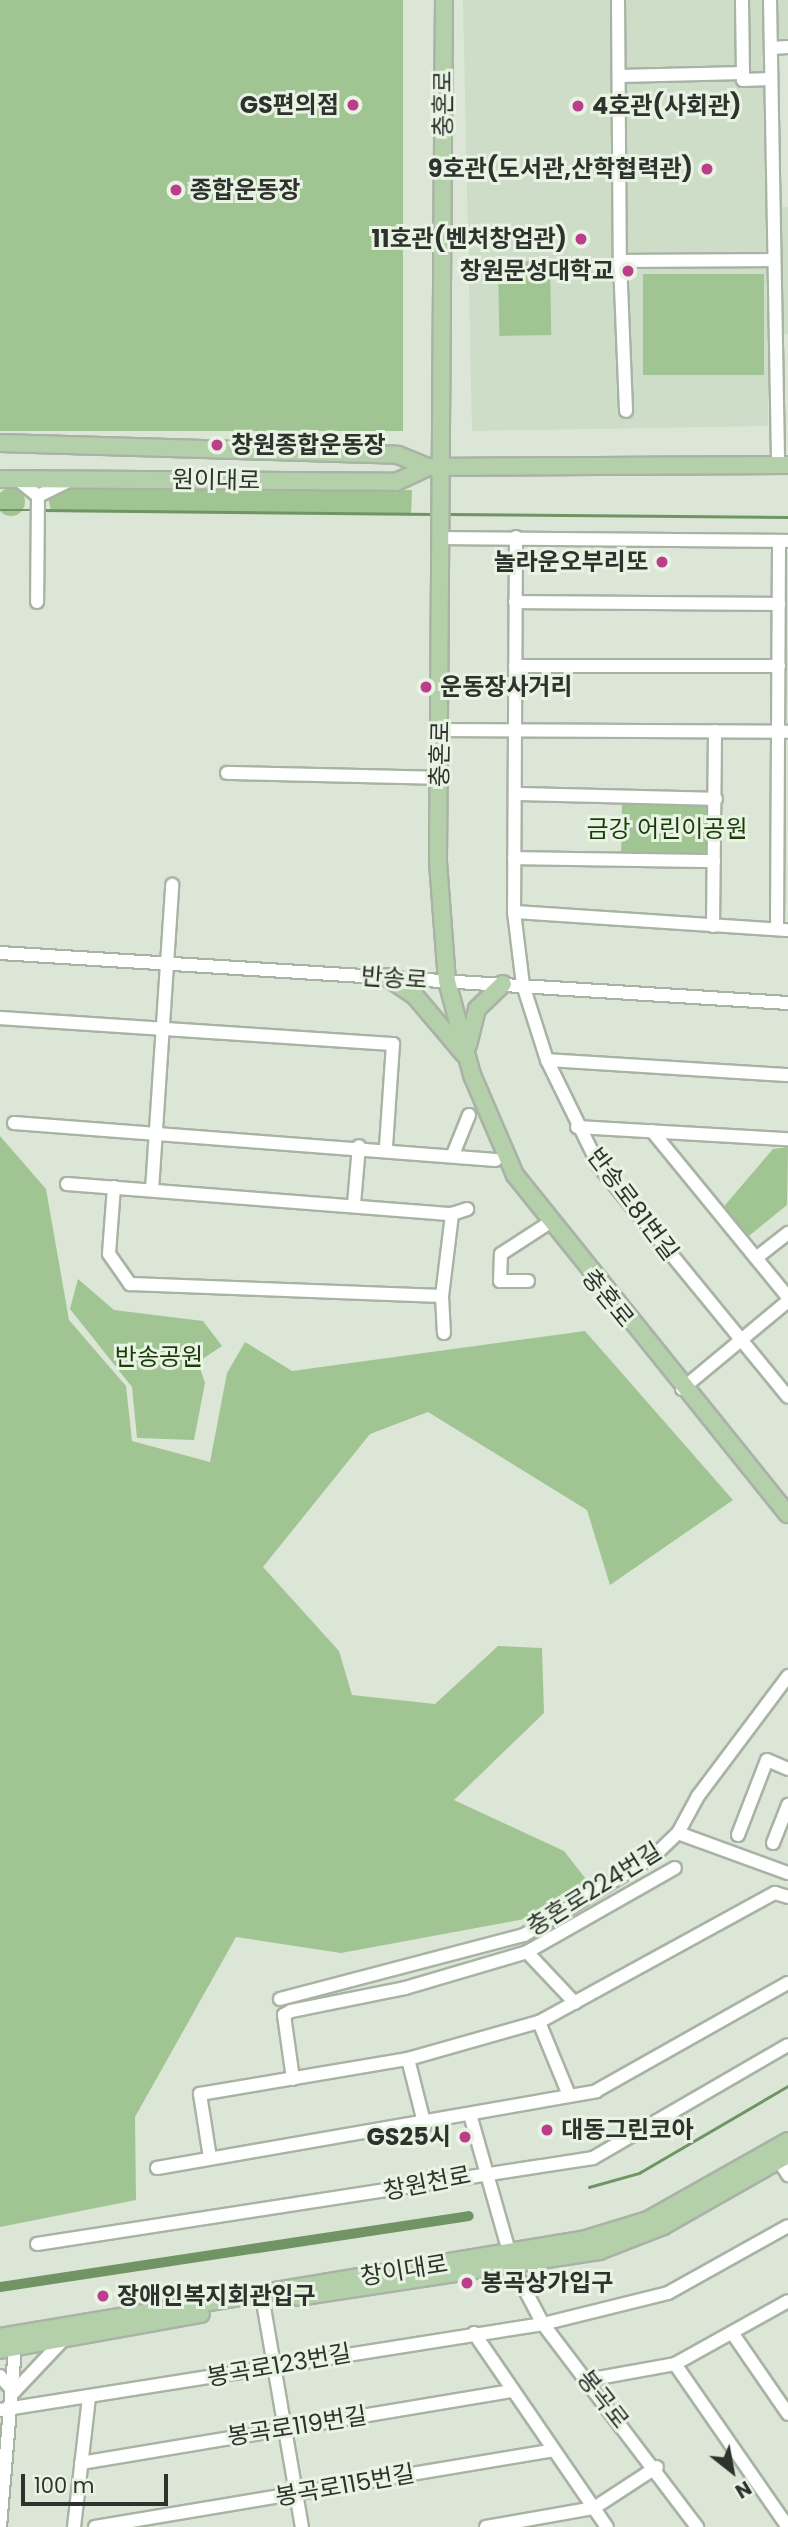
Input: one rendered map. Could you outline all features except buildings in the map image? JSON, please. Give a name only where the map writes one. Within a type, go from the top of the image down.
[{"type":"main road","name":"충혼로","points":[[443,0],[435,467],[441,503],[440,778],[447,981],[468,1058],[515,1175],[549,1223],[682,1389],[788,1514]]},
{"type":"main road","name":"원이대로","points":[[0,443],[398,455],[435,467],[783,466]]},
{"type":"main road","name":"원이대로","points":[[0,479],[77,477],[396,482],[435,467]]},
{"type":"main road","name":"충혼로","points":[[387,977],[415,996],[468,1058]]},
{"type":"main road","name":"충혼로","points":[[468,1058],[471,1019],[503,984]]},
{"type":"main road","name":"창이대로","points":[[7,2343],[65,2339],[263,2302],[512,2262],[648,2220],[788,2141]]},
{"type":"main road","name":"창이대로","points":[[7,2343],[512,2262],[599,2252],[650,2231],[783,2158]]},
{"type":"street","points":[[618,0],[620,261],[626,411]]},
{"type":"street","points":[[742,0],[743,80],[771,79]]},
{"type":"street","points":[[770,0],[774,260],[782,341],[783,466]]},
{"type":"street","points":[[771,48],[788,47]]},
{"type":"street","points":[[619,76],[743,73]]},
{"type":"street","points":[[620,261],[774,260]]},
{"type":"street","points":[[38,496],[77,477]]},
{"type":"street","points":[[17,479],[38,496]]},
{"type":"street","points":[[37,602],[38,496]]},
{"type":"street","points":[[441,535],[783,541],[779,604],[783,732],[783,930],[514,912]]},
{"type":"street","name":"반송로81번길","points":[[516,537],[513,858],[514,912],[523,985],[547,1060],[577,1127],[623,1197],[788,1397]]},
{"type":"street","points":[[515,602],[779,604]]},
{"type":"street","points":[[515,666],[779,666]]},
{"type":"street","points":[[441,730],[783,732]]},
{"type":"street","points":[[713,926],[715,731]]},
{"type":"street","points":[[227,773],[440,778]]},
{"type":"street","points":[[515,794],[716,799]]},
{"type":"street","points":[[513,858],[714,860]]},
{"type":"street","points":[[152,1190],[169,963],[172,885]]},
{"type":"street","name":"반송로","points":[[0,954],[788,1003]]},
{"type":"street","points":[[0,1018],[393,1044],[386,1148]]},
{"type":"street","points":[[547,1060],[788,1075]]},
{"type":"street","points":[[454,1152],[469,1115]]},
{"type":"street","points":[[14,1123],[454,1152],[496,1160]]},
{"type":"street","points":[[577,1127],[788,1139]]},
{"type":"street","points":[[652,1131],[788,1299],[682,1389]]},
{"type":"street","points":[[354,1204],[359,1146]]},
{"type":"street","points":[[67,1184],[354,1204],[452,1214],[467,1209]]},
{"type":"street","points":[[114,1187],[109,1254],[130,1284],[442,1296]]},
{"type":"street","points":[[444,1333],[442,1296],[452,1214]]},
{"type":"street","points":[[528,1281],[500,1281],[501,1254],[549,1223]]},
{"type":"street","points":[[756,1258],[788,1233]]},
{"type":"street","name":"충혼로224번길","points":[[280,1999],[524,1935],[653,1857],[678,1833],[698,1796],[788,1676]]},
{"type":"street","points":[[738,1835],[767,1760],[788,1769]]},
{"type":"street","points":[[773,1843],[788,1805]]},
{"type":"street","points":[[678,1833],[788,1873]]},
{"type":"street","points":[[293,2079],[284,2015],[291,2011],[405,1988],[527,1952],[675,1868]]},
{"type":"street","points":[[210,2158],[200,2094],[408,2059],[540,2022],[775,1893],[788,1897]]},
{"type":"street","points":[[527,1952],[575,2003]]},
{"type":"street","points":[[157,2168],[471,2118],[596,2091],[788,1983]]},
{"type":"street","points":[[540,2022],[569,2095]]},
{"type":"street","name":"창원천로","points":[[37,2244],[520,2172],[607,2152],[788,2045]]},
{"type":"street","points":[[408,2059],[425,2126]]},
{"type":"street","name":"봉곡로","points":[[471,2118],[490,2175],[512,2262],[543,2324],[657,2468],[697,2527]]},
{"type":"street","points":[[783,2158],[788,2175]]},
{"type":"street","name":"봉곡로123번길","points":[[0,2410],[543,2324],[668,2293],[788,2226]]},
{"type":"street","points":[[587,2380],[675,2364],[788,2301]]},
{"type":"street","points":[[263,2302],[275,2365],[282,2429],[302,2527]]},
{"type":"street","points":[[474,2333],[607,2527]]},
{"type":"street","points":[[733,2334],[788,2414]]},
{"type":"street","points":[[14,2392],[65,2339]]},
{"type":"street","points":[[0,2527],[14,2407],[7,2343]]},
{"type":"street","points":[[675,2364],[788,2527]]},
{"type":"street","points":[[0,2376],[14,2392]]},
{"type":"street","name":"봉곡로119번길","points":[[81,2463],[513,2390]]},
{"type":"street","points":[[74,2527],[89,2398]]},
{"type":"street","name":"봉곡로115번길","points":[[95,2527],[553,2450]]},
{"type":"street","points":[[486,2527],[521,2525],[594,2508],[657,2468]]},
{"type":"shaded area","name":"창원문성대학교","points":[[463,0],[788,0],[788,53],[766,54],[766,207],[788,207],[788,334],[769,335],[768,426],[472,431]]},
{"type":"green space","points":[[0,0],[403,0],[403,431],[0,431]]},
{"type":"green space","points":[[550,261],[551,335],[499,336],[498,262]]},
{"type":"green space","points":[[643,274],[764,274],[764,375],[643,375]]},
{"type":"green space","points":[[11,488],[21,492],[25,502],[21,512],[11,516],[1,512],[-3,502],[1,492]]},
{"type":"green space","points":[[55,488],[412,490],[411,514],[51,512],[48,496]]},
{"type":"green space","name":"금강 어린이공원","points":[[622,799],[712,801],[711,858],[621,856]]},
{"type":"green space","points":[[0,1136],[46,1189],[69,1320],[126,1386],[132,1441],[210,1462],[227,1373],[245,1342],[292,1371],[585,1331],[733,1500],[610,1585],[587,1510],[428,1412],[370,1434],[263,1567],[339,1651],[352,1695],[435,1704],[498,1646],[542,1648],[544,1713],[454,1800],[564,1851],[589,1883],[530,1918],[341,1953],[236,1937],[135,2117],[136,2200],[0,2227]]},
{"type":"green space","points":[[788,1147],[787,1205],[744,1240],[720,1211],[773,1149]]},
{"type":"green space","name":"반송공원","points":[[78,1279],[114,1310],[203,1321],[222,1346],[198,1362],[205,1383],[194,1440],[137,1438],[132,1387],[70,1309]]},
{"type":"waterway","points":[[0,510],[35,510]]},
{"type":"waterway","points":[[42,510],[434,514]]},
{"type":"waterway","points":[[448,514],[788,517]]},
{"type":"waterway","points":[[589,2187],[639,2173],[788,2086]]},
{"type":"waterway","points":[[0,2287],[469,2216]]},
{"type":"place","name":"GS편의점","points":[[353,105]]},
{"type":"place","name":"4호관(사회관)","points":[[578,106]]},
{"type":"place","name":"9호관(도서관,산학협력관)","points":[[707,169]]},
{"type":"place","name":"종합운동장","points":[[176,190]]},
{"type":"place","name":"11호관(벤처창업관)","points":[[581,239]]},
{"type":"place","name":"창원문성대학교","points":[[628,271]]},
{"type":"place","name":"창원종합운동장","points":[[217,445]]},
{"type":"place","name":"놀라운오부리또","points":[[662,562]]},
{"type":"place","name":"운동장사거리","points":[[426,687]]},
{"type":"place","name":"대동그린코아","points":[[547,2130]]},
{"type":"place","name":"GS25시","points":[[465,2137]]},
{"type":"place","name":"봉곡상가입구","points":[[467,2283]]},
{"type":"place","name":"장애인복지회관입구","points":[[103,2296]]}]
